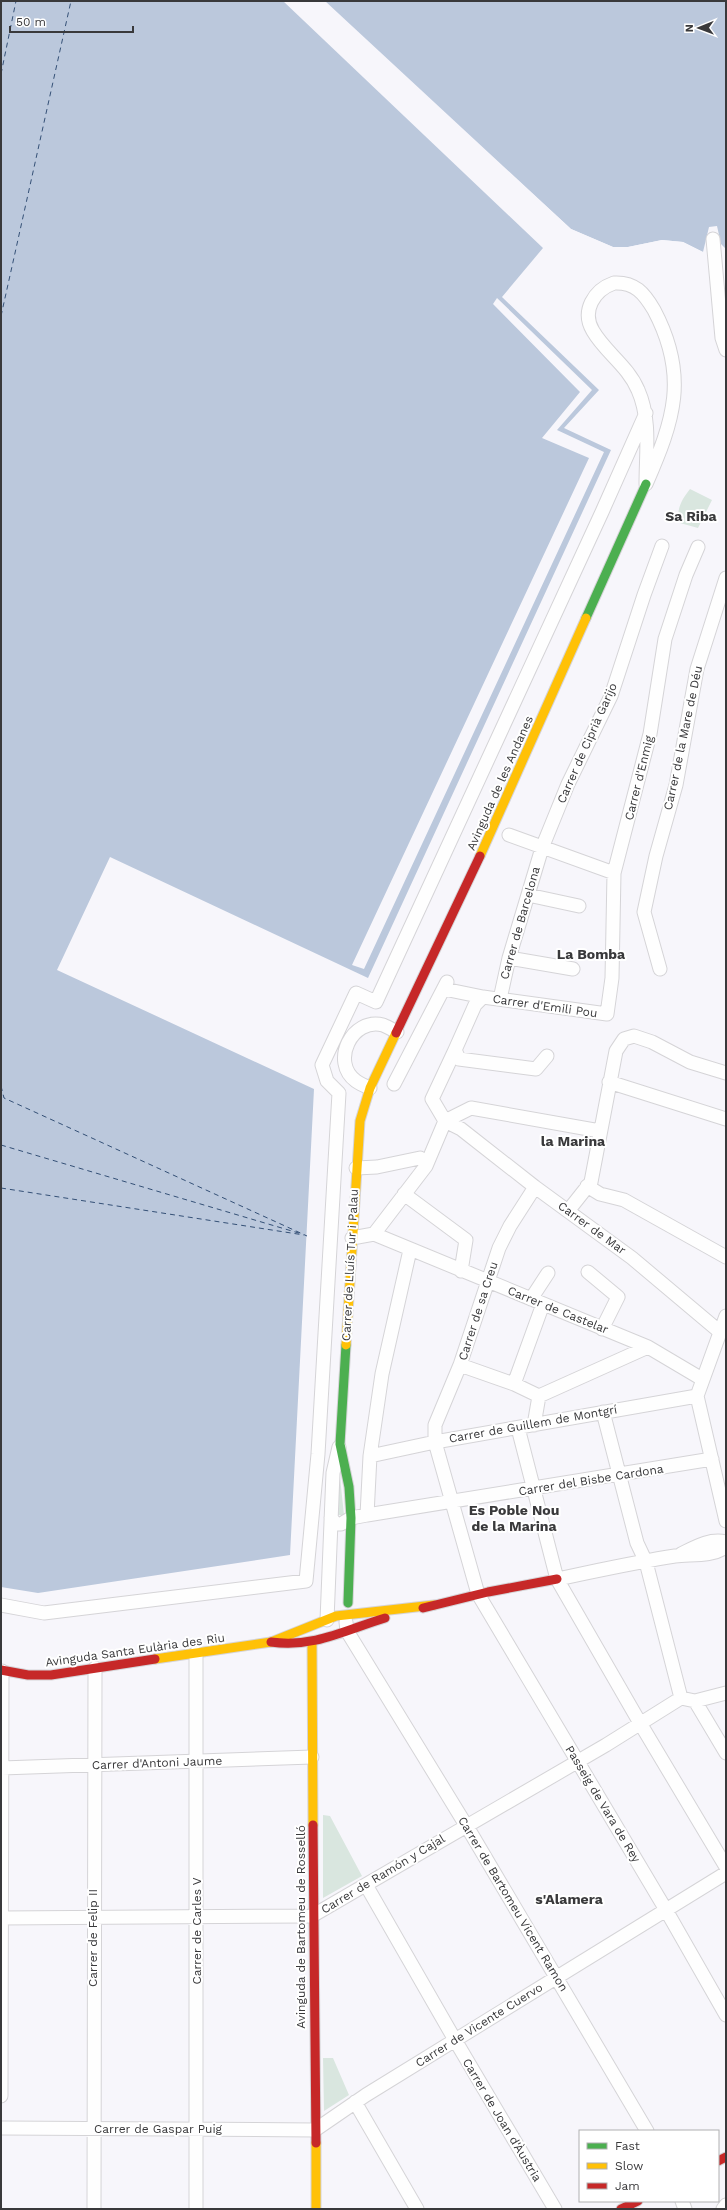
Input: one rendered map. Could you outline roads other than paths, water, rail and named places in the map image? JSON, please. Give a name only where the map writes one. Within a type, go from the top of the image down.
[{"type":"street","points":[[713,239],[722,338],[726,350]]},
{"type":"street","points":[[614,283],[630,284],[644,294],[663,328],[671,350],[674,374],[674,400],[670,423],[646,484],[646,413],[638,389],[623,365],[594,332],[590,324],[590,305],[594,297],[600,290],[614,283]]},
{"type":"street","points":[[1,1605],[44,1613],[306,1581],[318,1454],[339,1093],[327,1081],[322,1065],[356,993],[376,1002],[602,512],[646,413]]},
{"type":"street","name":"Avinguda de les Andanes","points":[[370,1088],[493,829],[646,484]]},
{"type":"street","name":"Carrer de Ciprià Garijo","points":[[542,848],[568,784],[611,696],[644,595],[662,546]]},
{"type":"street","name":"Carrer d'Enmig","points":[[607,1014],[612,978],[614,873],[650,734],[665,639],[698,546]]},
{"type":"street","name":"Carrer de la Mare de Déu","points":[[660,969],[644,912],[656,856],[676,785],[697,669],[726,578]]},
{"type":"street","points":[[509,835],[614,873]]},
{"type":"street","name":"Carrer de Barcelona","points":[[500,999],[509,958],[542,848]]},
{"type":"street","points":[[528,895],[579,906]]},
{"type":"street","points":[[509,958],[573,969]]},
{"type":"street","name":"Carrer d'Emili Pou","points":[[394,1084],[444,984],[483,997],[607,1014]]},
{"type":"street","points":[[445,1121],[432,1098],[457,1054],[475,1005],[483,997]]},
{"type":"street","points":[[370,1088],[355,1081],[346,1067],[344,1051],[349,1040],[365,1026],[382,1025],[397,1032]]},
{"type":"street","points":[[568,1211],[591,1182],[616,1051],[624,1039],[634,1036],[646,1040],[690,1062],[726,1073]]},
{"type":"street","points":[[457,1054],[536,1069],[547,1056]]},
{"type":"street","points":[[609,1082],[726,1119]]},
{"type":"street","name":"Carrer de Lluís Tur i Palau","points":[[327,1620],[331,1518],[334,1473],[340,1444],[356,1168],[360,1121],[370,1088]]},
{"type":"street","points":[[352,1238],[374,1234],[404,1194],[445,1121],[471,1108],[600,1131]]},
{"type":"street","name":"Carrer de Mar","points":[[445,1121],[461,1129],[535,1187],[632,1258],[720,1332]]},
{"type":"street","points":[[356,1168],[423,1162]]},
{"type":"street","points":[[587,1186],[600,1194],[624,1200],[726,1256]]},
{"type":"street","name":"Carrer de sa Creu","points":[[452,1503],[435,1442],[435,1425],[460,1365],[499,1248],[510,1226],[535,1187]]},
{"type":"street","points":[[404,1194],[466,1240],[461,1271]]},
{"type":"street","name":"Carrer de Lluís Tur i Palau","points":[[374,1234],[410,1250]]},
{"type":"street","points":[[367,1515],[370,1456],[382,1374],[410,1250]]},
{"type":"street","name":"Carrer de Castelar","points":[[410,1250],[648,1347],[702,1379]]},
{"type":"street","points":[[588,1272],[618,1297],[602,1328]]},
{"type":"street","points":[[514,1384],[537,1302],[548,1273]]},
{"type":"street","points":[[726,1316],[697,1396],[726,1521]]},
{"type":"street","points":[[460,1365],[514,1384],[539,1396],[648,1347]]},
{"type":"street","points":[[534,1425],[539,1396]]},
{"type":"street","name":"Carrer de Guillem de Montgrí","points":[[370,1456],[435,1442],[697,1396]]},
{"type":"street","points":[[604,1412],[637,1543],[646,1562],[681,1698],[695,1702],[726,1693]]},
{"type":"street","points":[[518,1428],[557,1579],[640,1723],[726,1867]]},
{"type":"street","name":"Carrer de Lluís Tur i Palau","points":[[340,1444],[349,1487],[351,1518],[347,1609]]},
{"type":"street","name":"Carrer del Bisbe Cardona","points":[[351,1518],[619,1476],[712,1459]]},
{"type":"street","name":"Passeig de Vara de Rey","points":[[452,1503],[478,1594],[666,1910],[726,2015]]},
{"type":"street","points":[[331,1518],[336,1524],[341,1524],[351,1518]]},
{"type":"street","points":[[676,1556],[700,1544],[717,1540],[726,1542]]},
{"type":"street","points":[[434,1604],[478,1594],[676,1556],[708,1554],[720,1551],[726,1547]]},
{"type":"street","points":[[329,1556],[332,1551],[340,1548],[344,1549],[349,1555]]},
{"type":"street","name":"Avinguda Santa Eulària des Riu","points":[[2,1670],[28,1675],[51,1675],[272,1642],[298,1630],[327,1620],[347,1609],[434,1604]]},
{"type":"street","name":"Avinguda Santa Eulària des Riu","points":[[272,1642],[294,1646],[312,1644],[374,1621],[414,1612],[434,1604]]},
{"type":"street","points":[[347,1609],[347,1631]]},
{"type":"street","points":[[294,1646],[293,1639],[298,1630]]},
{"type":"street","name":"Carrer de Bartomeu Vicent Ramon","points":[[347,1631],[466,1825],[646,2130]]},
{"type":"street","name":"Avinguda de Bartomeu de Rosselló","points":[[312,1644],[312,1916],[316,2209]]},
{"type":"street","name":"Carrer de Carles V","points":[[196,1653],[196,2209]]},
{"type":"street","name":"Carrer de Felip II","points":[[94,2209],[93,1917],[95,1668]]},
{"type":"street","points":[[1,2096],[2,1670]]},
{"type":"street","name":"Carrer de Ramón y Cajal","points":[[312,1916],[681,1698]]},
{"type":"street","points":[[695,1702],[726,1753]]},
{"type":"street","name":"Carrer d'Antoni Jaume","points":[[2,1768],[312,1757]]},
{"type":"street","name":"Carrer de Vicente Cuervo","points":[[315,2130],[355,2102],[726,1874]]},
{"type":"street","name":"Carrer de Joan d'Àustria","points":[[366,1885],[455,2040],[555,2209]]},
{"type":"street","points":[[1,1918],[312,1916]]},
{"type":"street","points":[[355,2102],[417,2209]]},
{"type":"street","name":"Carrer de Gaspar Puig","points":[[1,2128],[315,2130]]},
{"type":"street","points":[[622,2209],[636,2202]]},
{"type":"street","points":[[723,2209],[726,2205]]},
{"type":"water","points":[[1,1],[283,1],[543,248],[502,297],[599,390],[564,428],[611,450],[368,978],[110,857],[57,970],[314,1089],[290,1555],[38,1593],[1,1587]]},
{"type":"water","points":[[325,1],[726,1],[726,249],[721,244],[717,226],[709,227],[703,252],[683,242],[662,240],[628,247],[613,247],[571,229]]},
{"type":"district","name":"Sa Riba","points":[[691,516]]},
{"type":"district","name":"La Bomba","points":[[591,954]]},
{"type":"district","name":"la Marina","points":[[573,1141]]},
{"type":"district","name":"Es Poble Nou de la Marina","points":[[514,1518]]},
{"type":"district","name":"s'Alamera","points":[[569,1899]]}]
